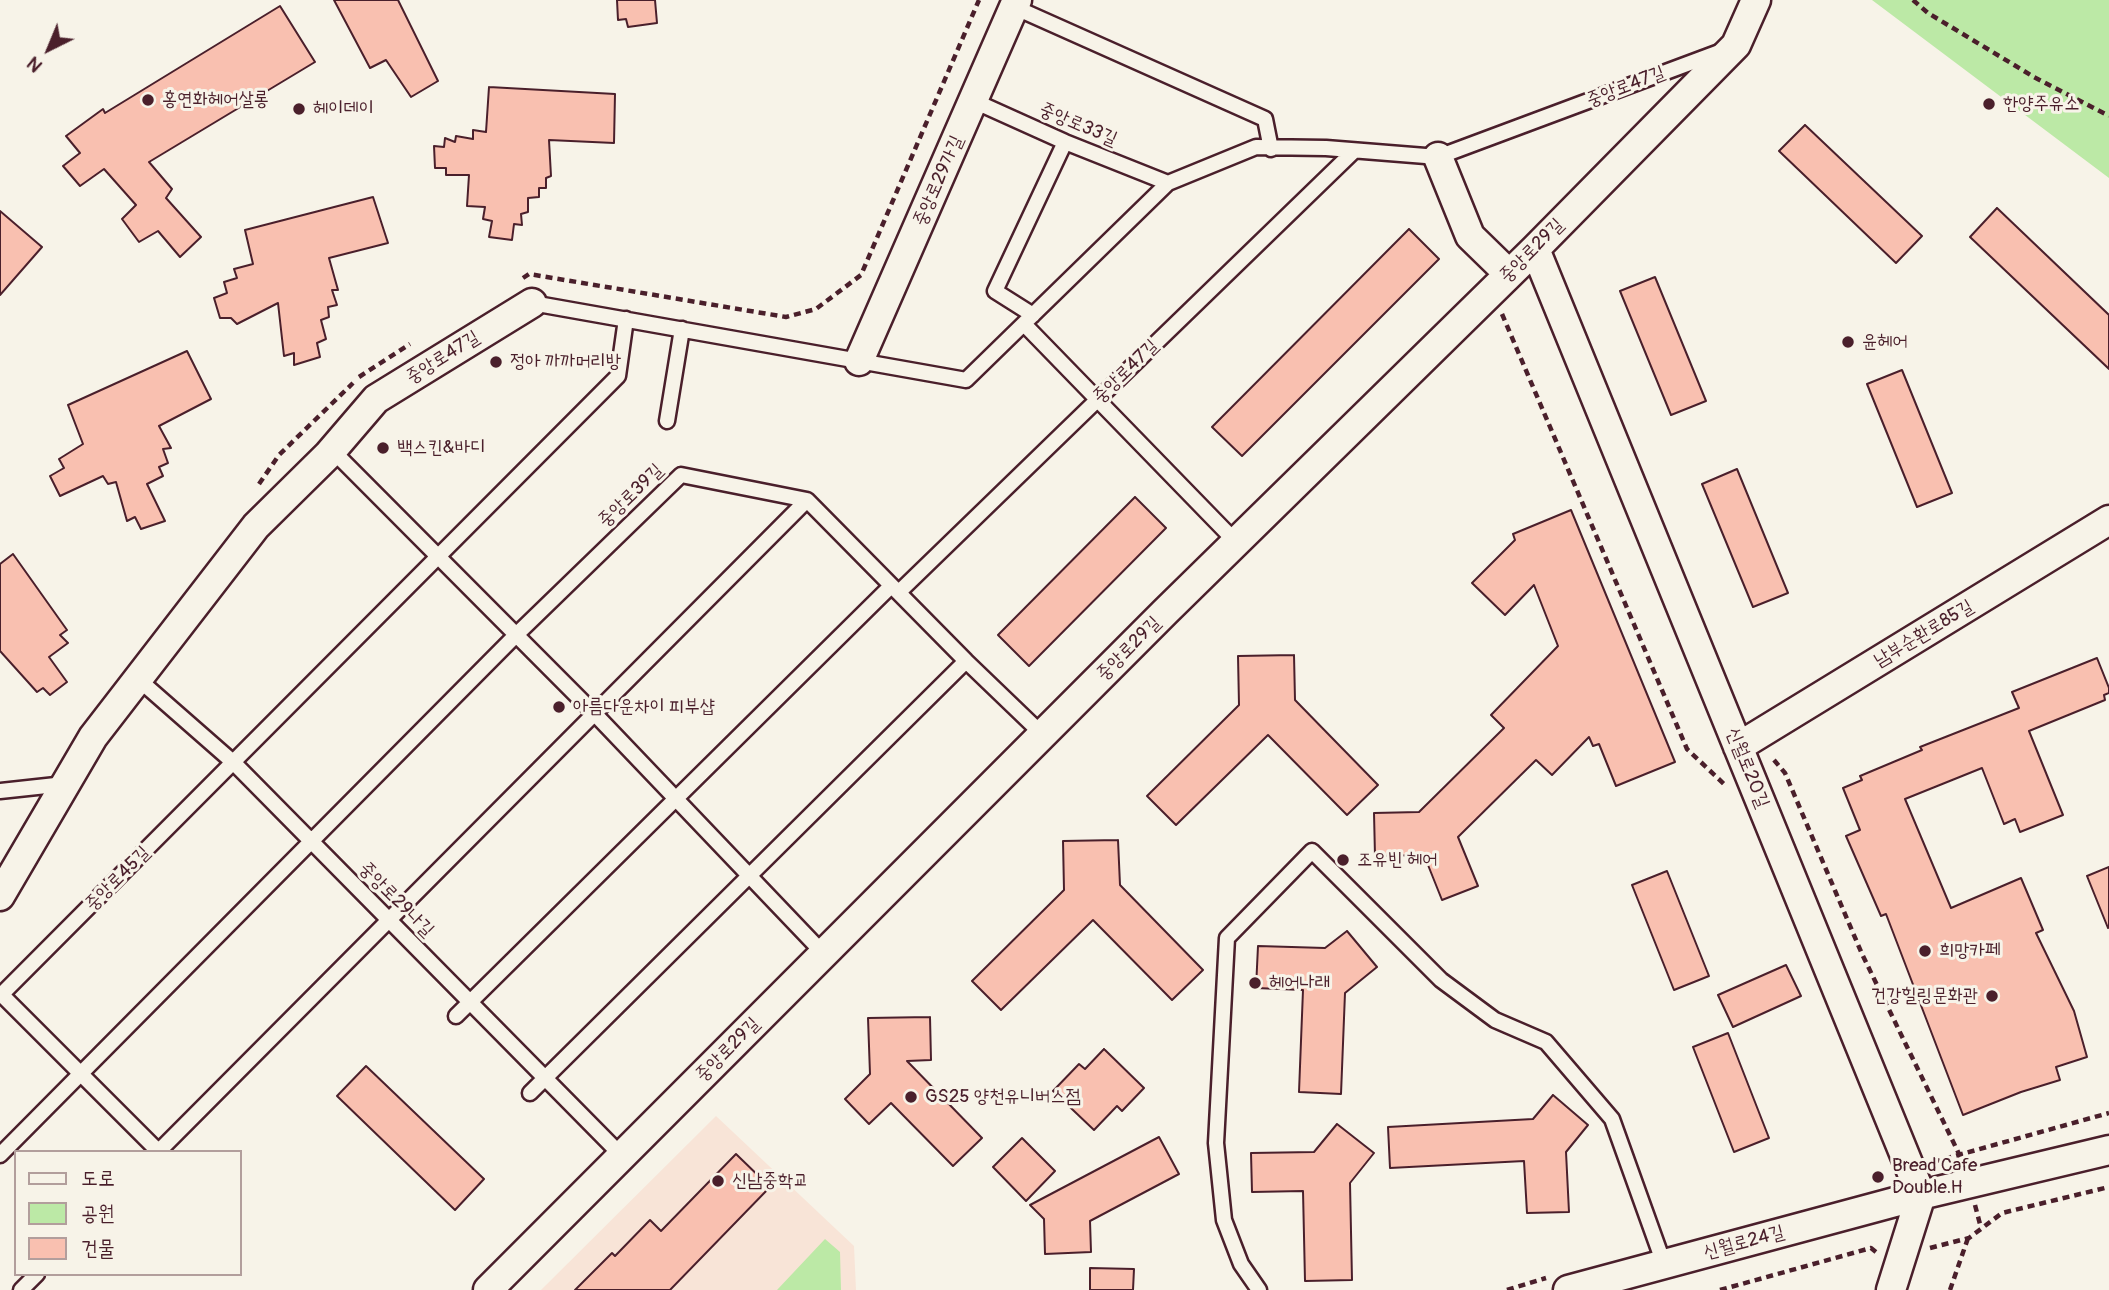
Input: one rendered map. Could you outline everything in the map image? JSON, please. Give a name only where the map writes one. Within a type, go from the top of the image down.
[{"type":"street","name":"중앙로29길","points":[[488,1290],[1236,542],[1535,249],[1736,45],[1756,0]]},
{"type":"street","name":"중앙로29가길","points":[[859,361],[1016,4]]},
{"type":"street","points":[[1438,157],[1469,236],[1501,282]]},
{"type":"street","name":"신월로20길","points":[[1535,249],[1921,1195]]},
{"type":"street","name":"중앙로47길","points":[[65,784],[93,737],[256,526],[332,450],[376,399],[525,292]]},
{"type":"street","name":"남부순환로85길","points":[[1738,747],[2109,520]]},
{"type":"street","points":[[0,896],[65,784]]},
{"type":"street","name":"신월로24길","points":[[1568,1290],[1921,1195],[2109,1150]]},
{"type":"street","points":[[1891,1290],[1921,1195]]},
{"type":"lane","points":[[1016,4],[1265,119],[1271,149]]},
{"type":"lane","name":"중앙로47길","points":[[525,292],[626,320],[966,380],[1168,183],[1256,147],[1326,148],[1438,157],[1736,45]]},
{"type":"lane","name":"중앙로33길","points":[[974,101],[1065,142],[1168,183]]},
{"type":"lane","points":[[1065,142],[995,291],[1029,319],[1098,400],[1236,542]]},
{"type":"lane","name":"중앙로47길","points":[[895,589],[1098,400],[1353,152]]},
{"type":"lane","points":[[234,763],[618,376],[626,320]]},
{"type":"lane","points":[[667,421],[682,329]]},
{"type":"lane","points":[[332,450],[594,713],[824,954]]},
{"type":"lane","name":"중앙로39길","points":[[311,842],[516,635],[681,475],[807,500]]},
{"type":"lane","points":[[388,920],[807,500],[1043,735]]},
{"type":"lane","points":[[456,1016],[895,589]]},
{"type":"lane","points":[[530,1093],[966,661]]},
{"type":"lane","name":"중앙로29나길","points":[[137,678],[234,763],[622,1156]]},
{"type":"lane","name":"중앙로45길","points":[[157,1150],[82,1072],[1,995],[234,763]]},
{"type":"lane","points":[[0,791],[65,784]]},
{"type":"lane","points":[[0,1155],[311,842]]},
{"type":"lane","points":[[1259,1290],[1241,1264],[1224,1220],[1216,1143],[1227,938],[1312,851],[1441,981],[1495,1020],[1546,1042],[1612,1119],[1664,1264]]},
{"type":"lane","name":"중앙로45길","points":[[161,1150],[388,920]]},
{"type":"lane","points":[[21,1290],[35,1276]]},
{"type":"path","points":[[525,292],[529,274],[786,317],[816,309],[861,275],[979,0]]},
{"type":"path","points":[[1913,0],[1928,13],[2034,78],[2109,117]]},
{"type":"path","points":[[1501,282],[1687,749],[1727,787]]},
{"type":"path","points":[[256,488],[279,455],[365,371],[412,344]]},
{"type":"path","points":[[1960,1153],[2109,1113]]},
{"type":"path","points":[[1951,1290],[1969,1238],[2002,1213],[2109,1186]]},
{"type":"path","points":[[1720,1290],[1871,1248],[1878,1254]]},
{"type":"shaded area","name":"신남중학교","points":[[716,1116],[854,1246],[856,1290],[541,1290]]},
{"type":"green space","points":[[1872,0],[2109,0],[2109,178]]},
{"type":"green space","points":[[825,1239],[840,1252],[841,1290],[777,1290]]},
{"type":"building","points":[[334,0],[398,0],[438,81],[411,97],[386,60],[370,68]]},
{"type":"building","points":[[617,0],[655,0],[657,23],[628,27],[626,19],[618,20]]},
{"type":"building","points":[[280,6],[315,62],[149,162],[172,189],[166,198],[201,237],[180,257],[158,231],[139,242],[122,219],[136,205],[104,169],[80,186],[63,166],[80,153],[66,136],[103,109],[105,113]]},
{"type":"building","points":[[489,87],[615,94],[614,143],[549,140],[551,176],[546,178],[546,188],[539,188],[539,197],[528,198],[528,212],[521,214],[522,225],[514,224],[512,240],[489,237],[492,221],[483,219],[485,207],[467,206],[469,175],[446,175],[446,168],[435,168],[434,146],[444,147],[445,138],[455,142],[456,136],[473,139],[473,130],[486,132]]},
{"type":"building","points":[[1805,125],[1922,236],[1896,263],[1779,151]]},
{"type":"building","points":[[373,197],[388,243],[329,258],[338,290],[332,290],[337,305],[328,307],[329,317],[321,320],[326,339],[317,343],[320,357],[294,365],[294,353],[284,356],[278,303],[237,324],[231,318],[220,318],[214,298],[227,293],[224,282],[237,278],[234,269],[253,264],[245,230]]},
{"type":"building","points":[[1997,208],[2109,315],[2109,369],[1970,237]]},
{"type":"building","points":[[0,211],[42,247],[0,295]]},
{"type":"building","points":[[1409,229],[1439,259],[1242,456],[1212,427]]},
{"type":"building","points":[[1655,277],[1706,401],[1671,415],[1620,291]]},
{"type":"building","points":[[187,351],[211,399],[159,426],[171,448],[163,449],[168,463],[159,467],[163,476],[147,484],[165,521],[141,529],[135,517],[127,521],[116,482],[108,484],[103,476],[60,496],[50,476],[64,468],[59,459],[83,444],[68,405]]},
{"type":"building","points":[[1902,370],[1952,493],[1917,507],[1867,384]]},
{"type":"building","points":[[1737,469],[1788,593],[1753,607],[1702,484]]},
{"type":"building","points":[[1135,497],[1166,528],[1029,666],[998,635]]},
{"type":"building","points":[[1571,510],[1675,762],[1616,786],[1599,744],[1593,746],[1589,737],[1552,775],[1536,760],[1458,837],[1478,886],[1442,900],[1424,855],[1375,856],[1374,813],[1419,812],[1504,728],[1491,715],[1558,646],[1534,585],[1505,615],[1472,583],[1515,540],[1513,534]]},
{"type":"building","points":[[13,554],[67,630],[60,635],[68,643],[49,657],[67,682],[50,695],[43,688],[37,692],[0,651],[0,564]]},
{"type":"building","points":[[1294,655],[1295,700],[1378,785],[1347,815],[1268,735],[1176,825],[1147,796],[1239,705],[1238,656]]},
{"type":"building","points":[[2097,658],[2109,688],[2109,693],[2104,695],[2105,700],[2029,731],[2063,815],[2020,832],[2015,819],[2004,824],[1982,768],[1905,799],[1951,908],[2021,878],[2043,930],[2036,933],[2074,1011],[2087,1057],[2056,1067],[2060,1080],[1963,1115],[1886,914],[1881,916],[1846,836],[1860,830],[1843,788],[1862,780],[1860,776],[1922,750],[1920,747],[2019,708],[2012,692]]},
{"type":"building","points":[[1118,840],[1120,885],[1203,970],[1172,1000],[1093,920],[1001,1010],[972,981],[1064,890],[1063,841]]},
{"type":"building","points":[[2109,867],[2109,927],[2108,928],[2087,876]]},
{"type":"building","points":[[1667,871],[1709,976],[1674,990],[1632,885]]},
{"type":"building","points":[[1347,931],[1377,967],[1345,993],[1341,1094],[1299,1092],[1303,990],[1256,988],[1258,946],[1325,948]]},
{"type":"building","points":[[1786,965],[1801,996],[1733,1027],[1718,995]]},
{"type":"building","points":[[930,1017],[931,1060],[907,1061],[982,1138],[953,1166],[891,1103],[869,1124],[845,1099],[870,1074],[868,1018]]},
{"type":"building","points":[[1728,1033],[1769,1138],[1734,1152],[1693,1047]]},
{"type":"building","points":[[1104,1049],[1144,1088],[1122,1111],[1117,1106],[1094,1130],[1053,1091],[1079,1064],[1085,1069]]},
{"type":"building","points":[[366,1066],[484,1179],[455,1210],[337,1096]]},
{"type":"building","points":[[1553,1095],[1588,1125],[1566,1152],[1569,1212],[1527,1213],[1524,1161],[1390,1168],[1388,1127],[1533,1119]]},
{"type":"building","points":[[1337,1124],[1374,1153],[1350,1183],[1352,1280],[1305,1281],[1303,1191],[1252,1192],[1251,1153],[1314,1152]]},
{"type":"building","points":[[1159,1137],[1179,1174],[1090,1221],[1091,1252],[1045,1254],[1044,1219],[1030,1205]]},
{"type":"building","points":[[1022,1138],[1055,1171],[1026,1201],[993,1167]]},
{"type":"building","points":[[736,1154],[770,1187],[670,1290],[575,1290],[612,1253],[615,1256],[650,1220],[661,1231]]},
{"type":"building","points":[[1090,1268],[1134,1269],[1133,1290],[1090,1290]]},
{"type":"place","name":"홍연화헤어살롱","points":[[148,100]]},
{"type":"place","name":"한양주유소","points":[[1989,104]]},
{"type":"place","name":"헤이데이","points":[[299,109]]},
{"type":"place","name":"윤헤어","points":[[1848,342]]},
{"type":"place","name":"정아 까까머리방","points":[[496,362]]},
{"type":"place","name":"백스킨&바디","points":[[383,448]]},
{"type":"place","name":"아름다운차이 피부샵","points":[[559,707]]},
{"type":"place","name":"조유빈 헤어","points":[[1343,860]]},
{"type":"place","name":"희망카페","points":[[1925,951]]},
{"type":"place","name":"헤어나래","points":[[1255,983]]},
{"type":"place","name":"건강힐링문화관","points":[[1992,996]]},
{"type":"place","name":"GS25 양천유니버스점","points":[[911,1097]]},
{"type":"place","name":"Bread Cafe Double.H","points":[[1878,1177]]},
{"type":"place","name":"신남중학교","points":[[718,1181]]}]
